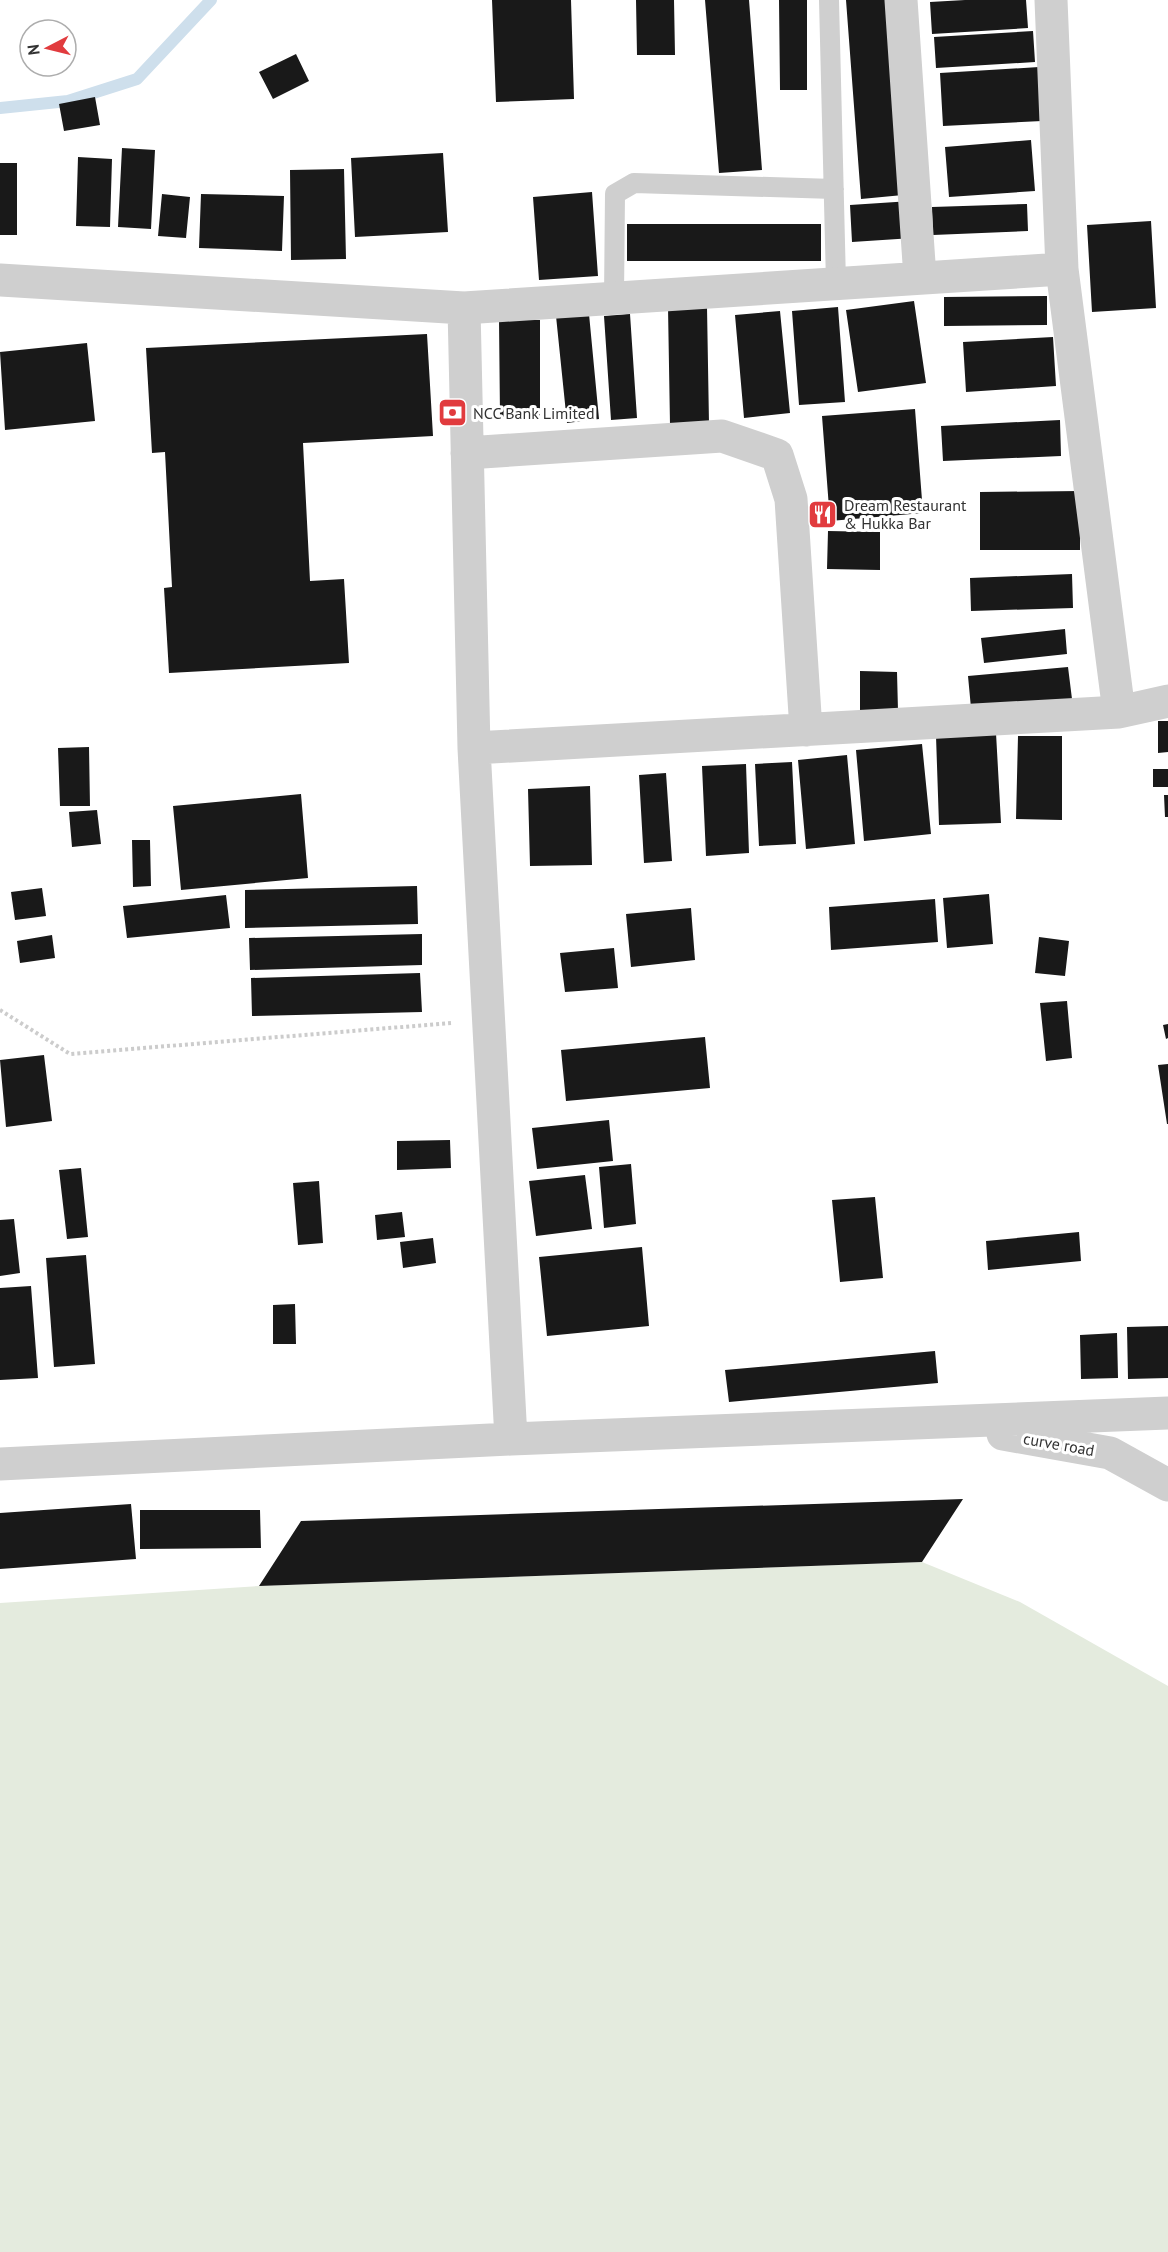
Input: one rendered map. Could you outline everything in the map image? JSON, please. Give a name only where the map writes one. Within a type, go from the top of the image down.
[{"type":"street","points":[[901,0],[920,278]]},
{"type":"street","points":[[1051,0],[1062,269],[1119,712]]},
{"type":"street","points":[[0,280],[464,308],[1062,269]]},
{"type":"street","points":[[464,308],[474,748],[491,1020],[511,1439]]},
{"type":"street","points":[[467,453],[722,436],[777,455],[791,499],[806,730]]},
{"type":"street","points":[[474,748],[1119,712],[1168,701]]},
{"type":"street","points":[[0,1464],[511,1439],[1168,1413]]},
{"type":"street","name":"curve road","points":[[944,1423],[1110,1453],[1168,1485]]},
{"type":"lane","points":[[829,0],[836,283]]},
{"type":"lane","points":[[614,298],[615,194],[633,183],[834,189]]},
{"type":"path","points":[[0,1010],[70,1054],[491,1020]]},
{"type":"shaded area","points":[[922,1562],[1020,1602],[1168,1686],[1168,2252],[0,2252],[0,1603],[259,1586]]},
{"type":"building","points":[[492,0],[571,0],[574,99],[496,102]]},
{"type":"building","points":[[636,0],[674,0],[675,55],[637,55]]},
{"type":"building","points":[[705,0],[749,0],[762,170],[719,173]]},
{"type":"building","points":[[779,0],[807,0],[807,90],[780,90]]},
{"type":"building","points":[[846,0],[889,0],[903,195],[861,199]]},
{"type":"building","points":[[1026,0],[1028,28],[932,34],[930,2]]},
{"type":"building","points":[[1033,31],[1035,62],[936,68],[934,37]]},
{"type":"building","points":[[296,54],[309,81],[273,99],[259,72]]},
{"type":"building","points":[[1039,67],[1042,121],[943,126],[940,73]]},
{"type":"building","points":[[95,97],[100,125],[64,131],[59,104]]},
{"type":"building","points":[[1031,140],[1035,191],[949,197],[945,147]]},
{"type":"building","points":[[122,148],[155,150],[151,229],[118,227]]},
{"type":"building","points":[[443,153],[448,232],[355,237],[351,158]]},
{"type":"building","points":[[78,157],[112,159],[110,227],[76,226]]},
{"type":"building","points":[[0,163],[17,163],[17,235],[0,235]]},
{"type":"building","points":[[344,169],[346,259],[291,260],[290,170]]},
{"type":"building","points":[[592,192],[598,276],[539,280],[533,197]]},
{"type":"building","points":[[162,194],[190,197],[186,238],[158,236]]},
{"type":"building","points":[[201,194],[284,196],[282,251],[199,248]]},
{"type":"building","points":[[911,201],[913,238],[852,242],[850,205]]},
{"type":"building","points":[[1027,204],[1028,231],[933,235],[932,207]]},
{"type":"building","points":[[1151,221],[1156,308],[1092,312],[1087,225]]},
{"type":"building","points":[[627,224],[821,224],[821,261],[627,261]]},
{"type":"building","points":[[1047,296],[1047,325],[944,326],[944,297]]},
{"type":"building","points":[[914,301],[926,383],[858,392],[846,310]]},
{"type":"building","points":[[668,307],[707,307],[709,424],[670,425]]},
{"type":"building","points":[[838,307],[845,402],[799,405],[792,311]]},
{"type":"building","points":[[780,311],[790,413],[744,418],[735,315]]},
{"type":"building","points":[[589,314],[599,419],[567,423],[556,316]]},
{"type":"building","points":[[630,314],[637,418],[611,420],[604,316]]},
{"type":"building","points":[[499,320],[540,320],[540,416],[500,417]]},
{"type":"building","points":[[427,334],[433,436],[303,443],[310,581],[344,579],[349,663],[169,673],[164,588],[172,587],[165,452],[152,453],[146,348]]},
{"type":"building","points":[[1053,337],[1056,386],[966,392],[963,342]]},
{"type":"building","points":[[87,343],[95,421],[5,430],[0,352]]},
{"type":"building","points":[[915,409],[923,513],[830,521],[822,416]]},
{"type":"building","points":[[1060,420],[1061,456],[943,461],[941,426]]},
{"type":"building","points":[[1080,491],[1080,550],[980,550],[980,492]]},
{"type":"building","points":[[828,531],[880,532],[880,570],[827,569]]},
{"type":"building","points":[[1072,574],[1073,608],[971,611],[970,578]]},
{"type":"building","points":[[1065,629],[1067,654],[984,663],[981,638]]},
{"type":"building","points":[[1068,667],[1072,699],[971,708],[968,676]]},
{"type":"building","points":[[860,671],[897,672],[898,711],[860,711]]},
{"type":"building","points":[[1158,721],[1168,721],[1168,752],[1158,753]]},
{"type":"building","points":[[996,733],[1001,823],[939,825],[936,736]]},
{"type":"building","points":[[1018,736],[1062,736],[1062,820],[1016,819]]},
{"type":"building","points":[[922,744],[931,834],[864,841],[856,750]]},
{"type":"building","points":[[89,747],[90,806],[60,806],[58,748]]},
{"type":"building","points":[[847,755],[855,844],[806,849],[798,760]]},
{"type":"building","points":[[792,762],[796,844],[759,846],[755,764]]},
{"type":"building","points":[[746,764],[749,853],[706,856],[702,766]]},
{"type":"building","points":[[1153,769],[1168,769],[1168,787],[1153,787]]},
{"type":"building","points":[[666,773],[672,861],[644,863],[639,775]]},
{"type":"building","points":[[590,786],[592,865],[530,866],[528,789]]},
{"type":"building","points":[[301,794],[308,878],[181,890],[173,806]]},
{"type":"building","points":[[1164,795],[1168,795],[1168,817],[1165,817]]},
{"type":"building","points":[[97,810],[101,844],[72,847],[69,812]]},
{"type":"building","points":[[132,840],[150,840],[151,886],[133,887]]},
{"type":"building","points":[[417,886],[418,924],[245,928],[245,890]]},
{"type":"building","points":[[42,888],[46,916],[15,920],[11,892]]},
{"type":"building","points":[[989,894],[993,944],[947,948],[943,898]]},
{"type":"building","points":[[226,895],[230,928],[127,938],[123,906]]},
{"type":"building","points":[[935,899],[938,942],[831,950],[829,907]]},
{"type":"building","points":[[691,908],[695,960],[631,967],[626,914]]},
{"type":"building","points":[[422,934],[422,965],[250,970],[249,938]]},
{"type":"building","points":[[52,935],[55,958],[20,963],[17,941]]},
{"type":"building","points":[[1039,937],[1069,941],[1065,976],[1035,973]]},
{"type":"building","points":[[614,948],[618,988],[565,992],[560,953]]},
{"type":"building","points":[[420,973],[422,1012],[252,1016],[251,978]]},
{"type":"building","points":[[1067,1001],[1072,1058],[1046,1061],[1040,1003]]},
{"type":"building","points":[[1168,1024],[1168,1038],[1166,1039],[1163,1025]]},
{"type":"building","points":[[705,1037],[710,1088],[566,1101],[561,1050]]},
{"type":"building","points":[[44,1055],[52,1121],[6,1127],[0,1060]]},
{"type":"building","points":[[1168,1064],[1168,1124],[1167,1124],[1158,1065]]},
{"type":"building","points":[[609,1120],[613,1161],[537,1169],[532,1128]]},
{"type":"building","points":[[450,1140],[451,1168],[397,1170],[397,1141]]},
{"type":"building","points":[[631,1164],[636,1224],[604,1228],[599,1167]]},
{"type":"building","points":[[81,1168],[88,1237],[67,1239],[59,1170]]},
{"type":"building","points":[[585,1175],[592,1229],[536,1236],[529,1181]]},
{"type":"building","points":[[319,1181],[323,1243],[298,1245],[293,1183]]},
{"type":"building","points":[[875,1197],[883,1278],[840,1282],[832,1200]]},
{"type":"building","points":[[402,1212],[405,1237],[377,1240],[375,1215]]},
{"type":"building","points":[[14,1219],[20,1273],[0,1276],[0,1220]]},
{"type":"building","points":[[1079,1232],[1081,1261],[988,1270],[986,1241]]},
{"type":"building","points":[[433,1238],[436,1263],[403,1268],[400,1242]]},
{"type":"building","points":[[642,1247],[649,1326],[547,1336],[539,1257]]},
{"type":"building","points":[[86,1255],[95,1364],[54,1367],[46,1258]]},
{"type":"building","points":[[31,1286],[38,1378],[0,1380],[0,1288]]},
{"type":"building","points":[[295,1304],[296,1344],[273,1344],[273,1305]]},
{"type":"building","points":[[1168,1326],[1168,1378],[1128,1379],[1127,1327]]},
{"type":"building","points":[[1117,1333],[1118,1378],[1081,1379],[1080,1335]]},
{"type":"building","points":[[935,1351],[938,1383],[729,1402],[725,1370]]},
{"type":"building","points":[[963,1499],[922,1562],[259,1586],[301,1521]]},
{"type":"building","points":[[131,1504],[136,1559],[0,1569],[0,1513]]},
{"type":"building","points":[[140,1510],[260,1510],[261,1548],[140,1549]]},
{"type":"waterway","points":[[0,108],[68,101],[137,79],[211,0]]},
{"type":"place","name":"NCC Bank Limited","points":[[452,413]]},
{"type":"place","name":"Dream Restaurant & Hukka Bar","points":[[823,514]]}]
